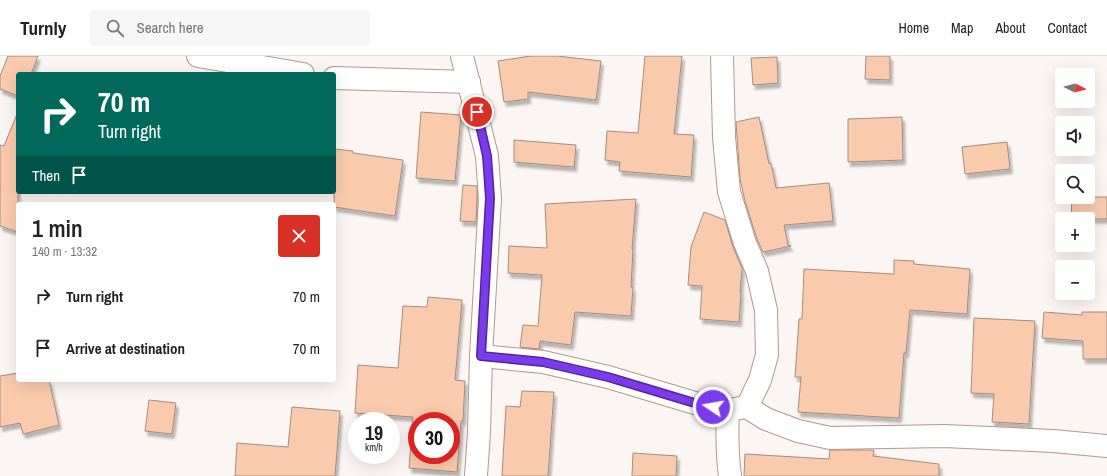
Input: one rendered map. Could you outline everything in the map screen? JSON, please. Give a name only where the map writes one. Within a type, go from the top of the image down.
[{"type":"street","points":[[198,56],[242,60],[294,72]]},
{"type":"street","points":[[462,56],[487,156],[490,198],[476,476]]},
{"type":"street","points":[[722,56],[724,137],[729,192],[746,243],[757,270],[766,310],[767,355],[760,380],[738,409],[727,431],[728,466],[730,476]]},
{"type":"street","points":[[336,78],[469,82]]},
{"type":"street","points":[[481,356],[543,362],[608,377],[698,404],[738,409],[798,431],[830,438],[945,436],[1053,441],[1107,446]]},
{"type":"building","points":[[8,56],[38,56],[32,72],[16,72],[16,95],[0,89],[0,76]]},
{"type":"building","points":[[531,56],[557,56],[601,61],[596,100],[528,92],[528,99],[504,102],[498,61]]},
{"type":"building","points":[[645,56],[682,56],[674,134],[694,135],[691,177],[619,171],[620,162],[605,160],[607,131],[638,133]]},
{"type":"building","points":[[866,56],[890,56],[890,80],[865,79]]},
{"type":"building","points":[[777,57],[778,83],[753,85],[751,58]]},
{"type":"building","points":[[421,112],[461,115],[455,181],[416,178]]},
{"type":"building","points":[[16,116],[16,194],[18,194],[18,202],[16,202],[16,231],[0,226],[0,145],[4,146]]},
{"type":"building","points":[[759,117],[769,164],[771,163],[776,188],[829,183],[833,221],[784,225],[788,245],[791,246],[763,252],[757,239],[745,201],[740,179],[736,122]]},
{"type":"building","points":[[902,117],[903,160],[848,162],[848,119]]},
{"type":"building","points":[[514,140],[576,145],[574,167],[514,162]]},
{"type":"building","points":[[1007,142],[1010,169],[965,174],[962,147]]},
{"type":"building","points":[[336,149],[403,160],[395,216],[336,207],[336,202],[334,202],[334,194],[336,194]]},
{"type":"building","points":[[463,185],[477,186],[476,222],[460,221]]},
{"type":"building","points":[[1095,197],[1107,197],[1107,219],[1095,219],[1095,212],[1071,212],[1072,204],[1095,204]]},
{"type":"building","points":[[636,199],[632,249],[631,287],[633,287],[631,316],[575,312],[571,345],[540,341],[539,349],[520,347],[523,325],[538,326],[542,275],[508,273],[509,246],[547,248],[545,204]]},
{"type":"building","points":[[704,212],[725,220],[733,247],[742,268],[739,322],[700,319],[702,286],[688,285],[691,247]]},
{"type":"building","points":[[894,260],[914,261],[914,264],[970,269],[967,314],[910,310],[906,353],[904,353],[899,418],[798,412],[801,377],[795,377],[799,319],[802,319],[804,269],[894,274]]},
{"type":"building","points":[[428,297],[462,300],[455,380],[465,381],[463,421],[461,421],[460,434],[460,412],[408,412],[408,417],[400,416],[400,412],[355,412],[358,365],[398,368],[403,306],[427,307]]},
{"type":"building","points":[[1044,312],[1082,315],[1082,312],[1107,312],[1107,359],[1083,359],[1083,341],[1042,338]]},
{"type":"building","points":[[974,318],[1035,321],[1029,424],[992,422],[994,394],[971,393]]},
{"type":"building","points":[[16,373],[16,382],[49,382],[59,425],[23,434],[20,423],[0,427],[0,376]]},
{"type":"building","points":[[522,391],[554,392],[548,476],[502,476],[506,406],[520,407]]},
{"type":"building","points":[[149,400],[176,403],[172,434],[145,431]]},
{"type":"building","points":[[292,407],[340,411],[335,476],[235,476],[237,443],[288,447]]},
{"type":"building","points":[[830,450],[874,450],[873,456],[939,464],[939,476],[744,476],[745,454],[829,459]]},
{"type":"building","points":[[633,453],[677,456],[676,476],[632,476]]},
{"type":"building","points":[[409,464],[458,464],[457,472],[409,468]]},
{"type":"route","points":[[477,112],[487,156],[490,198],[481,356],[543,362],[608,377],[698,404],[713,407]]}]
